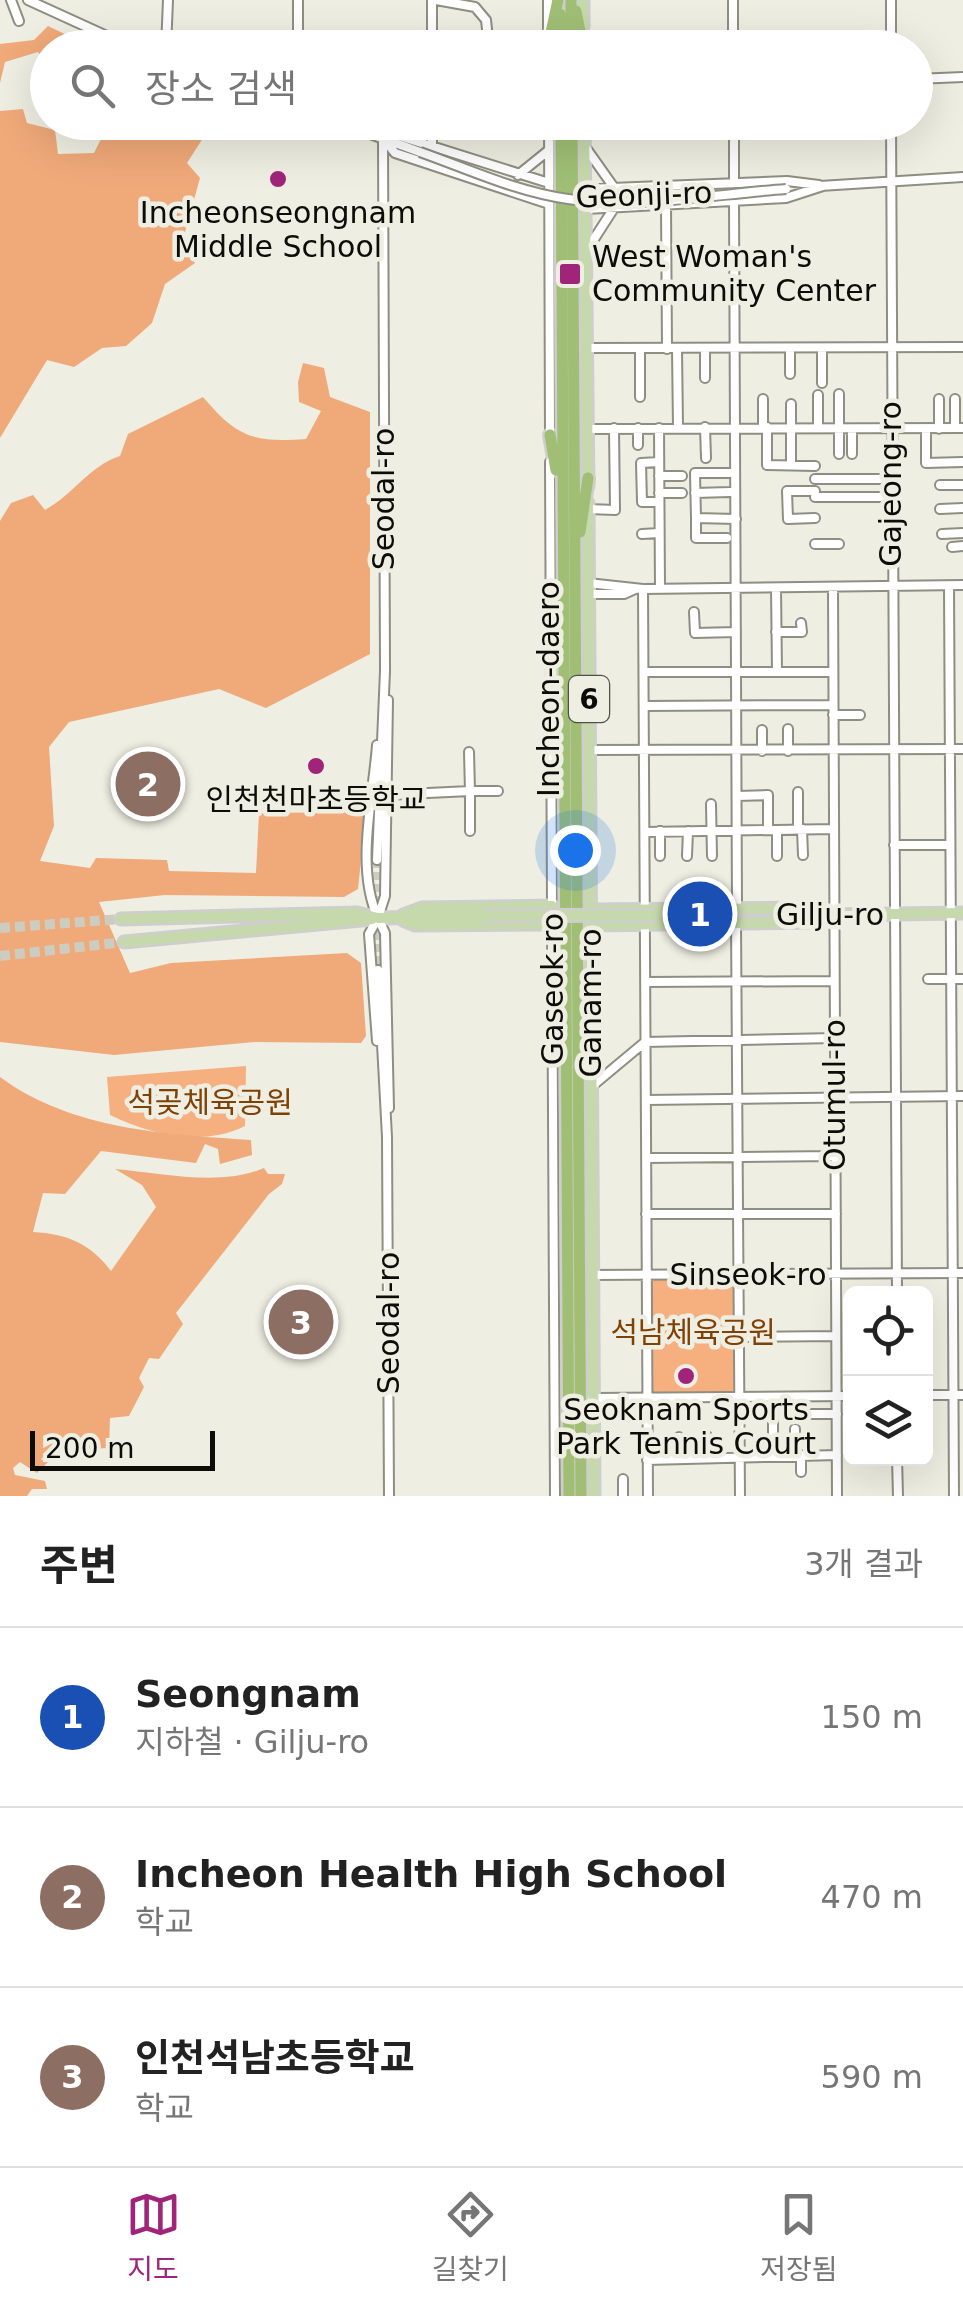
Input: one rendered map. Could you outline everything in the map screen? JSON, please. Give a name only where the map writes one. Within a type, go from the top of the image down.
[{"type":"highway","points":[[552,30],[559,0]]},
{"type":"highway","points":[[559,0],[560,30]]},
{"type":"highway","points":[[572,0],[576,30]]},
{"type":"highway","name":"Incheon-daero","points":[[560,140],[569,1496]]},
{"type":"highway","name":"Incheon-daero","points":[[572,140],[584,586],[580,1496]]},
{"type":"highway","points":[[550,435],[562,513]]},
{"type":"highway","points":[[584,586],[588,478]]},
{"type":"main road","points":[[580,30],[583,0]]},
{"type":"main road","name":"Ganam-ro","points":[[584,140],[588,348],[584,586],[590,750],[594,1496]]},
{"type":"main road","name":"Gilju-ro","points":[[398,918],[422,908],[552,904]]},
{"type":"main road","points":[[590,910],[813,908],[834,915]]},
{"type":"main road","name":"Gilju-ro","points":[[121,919],[357,913],[378,918]]},
{"type":"main road","name":"Gilju-ro","points":[[124,942],[378,918],[957,913]]},
{"type":"main road","points":[[590,924],[813,922],[834,915]]},
{"type":"main road","name":"Gilju-ro","points":[[398,918],[415,925],[552,924]]},
{"type":"street","points":[[11,0],[19,21]]},
{"type":"street","points":[[28,0],[94,30]]},
{"type":"street","points":[[165,0],[166,30]]},
{"type":"street","points":[[298,0],[298,30]]},
{"type":"street","points":[[433,30],[434,0],[476,7],[486,20],[487,30]]},
{"type":"street","points":[[548,0],[548,30]]},
{"type":"street","points":[[733,0],[734,30]]},
{"type":"street","points":[[891,0],[891,30]]},
{"type":"street","points":[[933,78],[963,77]]},
{"type":"street","name":"Seodal-ro","points":[[377,861],[385,671],[383,140]]},
{"type":"street","points":[[385,140],[395,153],[549,204]]},
{"type":"street","name":"Geonji-ro","points":[[388,140],[519,187],[568,199],[617,201],[963,177]]},
{"type":"street","points":[[412,140],[549,184]]},
{"type":"street","points":[[432,140],[432,146]]},
{"type":"street","name":"Gaseok-ro","points":[[549,140],[555,1496]]},
{"type":"street","points":[[734,140],[734,183]]},
{"type":"street","name":"Gajeong-ro","points":[[891,140],[897,1286]]},
{"type":"street","points":[[584,146],[615,189]]},
{"type":"street","points":[[517,176],[549,150]]},
{"type":"street","points":[[586,189],[787,180],[823,186]]},
{"type":"street","points":[[586,210],[786,198],[823,186]]},
{"type":"street","points":[[734,201],[737,908]]},
{"type":"street","points":[[666,205],[678,427]]},
{"type":"street","points":[[587,250],[614,208]]},
{"type":"street","points":[[588,348],[963,347]]},
{"type":"street","points":[[640,348],[640,397]]},
{"type":"street","points":[[705,349],[706,378]]},
{"type":"street","points":[[790,349],[790,374]]},
{"type":"street","points":[[822,349],[822,383]]},
{"type":"street","points":[[839,394],[839,454]]},
{"type":"street","points":[[818,395],[818,428]]},
{"type":"street","points":[[763,399],[767,464],[815,466]]},
{"type":"street","points":[[938,399],[940,429]]},
{"type":"street","points":[[588,429],[959,428],[954,399]]},
{"type":"street","points":[[791,404],[791,466]]},
{"type":"street","points":[[705,427],[706,458]]},
{"type":"street","points":[[588,510],[614,510],[614,428]]},
{"type":"street","points":[[638,428],[638,445]]},
{"type":"street","points":[[658,428],[660,589]]},
{"type":"street","points":[[852,429],[852,454]]},
{"type":"street","points":[[926,429],[926,463],[963,462]]},
{"type":"street","points":[[659,462],[641,463],[642,502],[682,493]]},
{"type":"street","points":[[727,538],[696,538],[695,473],[730,473]]},
{"type":"street","points":[[659,476],[682,476]]},
{"type":"street","points":[[815,478],[891,479]]},
{"type":"street","points":[[940,485],[963,485]]},
{"type":"street","points":[[696,493],[730,492]]},
{"type":"street","points":[[815,518],[788,519],[787,492],[891,497]]},
{"type":"street","points":[[940,508],[963,508]]},
{"type":"street","points":[[696,518],[736,519]]},
{"type":"street","points":[[642,534],[659,533]]},
{"type":"street","points":[[942,534],[963,533]]},
{"type":"street","points":[[815,544],[839,544]]},
{"type":"street","points":[[952,548],[963,546]]},
{"type":"street","points":[[584,586],[624,594],[639,589],[963,586]]},
{"type":"street","points":[[950,586],[950,845],[957,913],[951,978],[952,1212],[958,1274],[958,1453],[954,1496]]},
{"type":"street","name":"Otumul-ro","points":[[833,587],[837,1496]]},
{"type":"street","points":[[776,588],[777,672]]},
{"type":"street","points":[[639,589],[644,672],[648,1496]]},
{"type":"street","points":[[694,612],[695,633],[736,632]]},
{"type":"street","points":[[776,632],[802,632],[802,623]]},
{"type":"street","points":[[378,970],[385,932],[368,896],[386,795],[390,734],[385,671]]},
{"type":"street","points":[[950,672],[963,671]]},
{"type":"street","points":[[644,672],[832,672]]},
{"type":"street","points":[[644,706],[736,706],[860,715]]},
{"type":"street","points":[[788,728],[788,751]]},
{"type":"street","points":[[762,730],[762,751]]},
{"type":"street","points":[[590,750],[963,749]]},
{"type":"street","points":[[469,752],[470,832]]},
{"type":"street","points":[[950,776],[963,776]]},
{"type":"street","points":[[386,795],[498,790]]},
{"type":"street","points":[[798,792],[802,855]]},
{"type":"street","points":[[737,796],[768,795],[777,856]]},
{"type":"street","points":[[711,804],[712,856]]},
{"type":"street","points":[[950,829],[963,828]]},
{"type":"street","points":[[645,832],[833,829]]},
{"type":"street","points":[[687,856],[688,831]]},
{"type":"street","points":[[660,832],[660,856]]},
{"type":"street","points":[[894,845],[950,845]]},
{"type":"street","points":[[377,861],[385,896],[368,934],[378,970]]},
{"type":"street","points":[[420,903],[552,904]]},
{"type":"street","points":[[736,923],[740,1496]]},
{"type":"street","name":"Seodal-ro","points":[[378,970],[386,1137],[390,1496]]},
{"type":"street","points":[[928,978],[963,979]]},
{"type":"street","points":[[646,982],[834,981]]},
{"type":"street","points":[[591,1088],[646,1042],[834,1038]]},
{"type":"street","points":[[952,1041],[963,1041]]},
{"type":"street","points":[[646,1100],[963,1096]]},
{"type":"street","points":[[646,1158],[835,1156]]},
{"type":"street","points":[[952,1158],[963,1157]]},
{"type":"street","points":[[952,1212],[963,1212]]},
{"type":"street","points":[[646,1214],[836,1214]]},
{"type":"street","name":"Sinseok-ro","points":[[592,1275],[958,1274]]},
{"type":"street","points":[[739,1337],[836,1336]]},
{"type":"street","points":[[773,1396],[773,1456]]},
{"type":"street","points":[[592,1398],[843,1396]]},
{"type":"street","points":[[804,1414],[837,1414]]},
{"type":"street","points":[[795,1429],[801,1472]]},
{"type":"street","points":[[707,1436],[707,1456]]},
{"type":"street","points":[[679,1437],[679,1456]]},
{"type":"street","points":[[647,1460],[679,1456],[837,1455]]},
{"type":"street","points":[[898,1466],[898,1496]]},
{"type":"street","points":[[623,1478],[623,1496]]},
{"type":"green space","name":"석곶체육공원","points":[[246,1066],[245,1126],[229,1132],[177,1136],[110,1115],[107,1077]]},
{"type":"green space","name":"석남체육공원","points":[[646,1275],[739,1275],[739,1397],[647,1398]]},
{"type":"shaded area","points":[[30,40],[30,54],[5,62],[0,83],[0,44]]},
{"type":"shaded area","points":[[23,109],[30,124],[30,140],[56,140],[58,154],[94,153],[100,140],[202,140],[187,163],[200,178],[182,243],[195,263],[165,284],[152,323],[126,346],[102,348],[74,367],[47,360],[0,438],[0,111]]},
{"type":"shaded area","points":[[303,363],[324,368],[330,397],[370,412],[370,654],[266,708],[219,689],[69,722],[49,747],[54,826],[40,861],[90,868],[96,858],[167,860],[169,871],[256,873],[259,813],[366,812],[358,889],[344,897],[165,895],[99,902],[130,973],[171,963],[347,953],[361,963],[366,1036],[361,1043],[254,1042],[114,1055],[0,1042],[0,521],[11,503],[33,495],[45,510],[99,466],[120,456],[128,434],[203,397],[226,421],[247,434],[272,440],[306,439],[321,411],[299,402],[298,382]]},
{"type":"shaded area","points":[[0,1077],[28,1095],[88,1119],[153,1131],[251,1140],[252,1155],[220,1164],[218,1149],[205,1144],[196,1163],[101,1151],[65,1194],[43,1193],[33,1232],[77,1242],[95,1253],[111,1271],[156,1207],[142,1185],[115,1169],[210,1178],[264,1168],[268,1174],[285,1174],[282,1184],[269,1194],[176,1313],[183,1324],[159,1359],[149,1358],[139,1378],[144,1387],[129,1416],[110,1418],[109,1448],[89,1449],[83,1440],[60,1450],[37,1473],[20,1462],[13,1468],[15,1475],[45,1481],[47,1489],[32,1489],[27,1496],[0,1496]]},
{"type":"tunnel","points":[[377,860],[378,970]]},
{"type":"tunnel","points":[[0,928],[121,919]]},
{"type":"tunnel","points":[[0,956],[124,942]]},
{"type":"place","name":"Incheonseongnam Middle School","points":[[278,179]]},
{"type":"place","name":"West Woman's Community Center","points":[[570,274]]},
{"type":"place","name":"인천천마초등학교","points":[[316,766]]},
{"type":"place","name":"Incheon Health High School","points":[[148,784]]},
{"type":"place","name":"Seongnam","points":[[700,914]]},
{"type":"place","name":"인천석남초등학교","points":[[301,1322]]},
{"type":"place","name":"Seoknam Sports Park Tennis Court","points":[[686,1376]]}]
